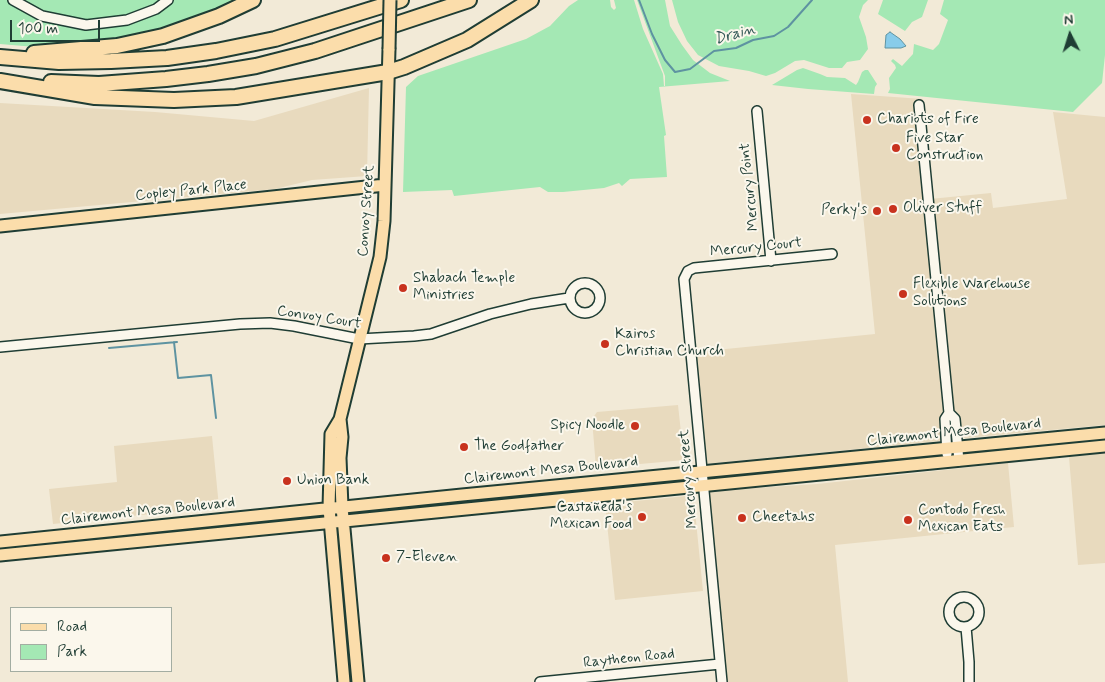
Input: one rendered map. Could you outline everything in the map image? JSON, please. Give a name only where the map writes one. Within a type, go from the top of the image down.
[{"type":"highway","points":[[0,57],[117,46],[163,36],[219,16],[253,0]]},
{"type":"highway","points":[[0,57],[59,62],[111,62],[168,58],[275,39],[401,0]]},
{"type":"highway","points":[[0,81],[99,84],[208,74],[256,66],[315,51],[469,0]]},
{"type":"highway","points":[[0,81],[95,97],[174,100],[236,97],[388,72],[404,67],[467,40],[531,0]]},
{"type":"main road","name":"Convoy Street","points":[[344,682],[328,508],[331,434],[340,419],[380,257],[384,221],[390,0]]},
{"type":"main road","name":"Copley Park Place","points":[[0,226],[385,185]]},
{"type":"main road","name":"Convoy Street","points":[[340,419],[342,437],[340,458],[342,507],[358,682]]},
{"type":"main road","name":"Clairemont Mesa Boulevard","points":[[0,542],[328,508],[1105,433]]},
{"type":"main road","name":"Clairemont Mesa Boulevard","points":[[0,555],[1105,446]]},
{"type":"street","points":[[13,0],[42,16],[86,25],[127,20],[156,9],[168,0]]},
{"type":"street","points":[[919,105],[949,413],[945,420],[954,462]]},
{"type":"street","name":"Mercury Point","points":[[757,111],[771,261]]},
{"type":"street","name":"Mercury Court","points":[[686,274],[694,268],[832,254]]},
{"type":"street","name":"Mercury Street","points":[[686,274],[684,279],[722,682]]},
{"type":"street","name":"Convoy Court","points":[[0,347],[240,324],[270,323],[360,339],[381,339],[431,334],[490,314],[531,304],[569,298]]},
{"type":"street","points":[[966,627],[970,662],[969,682]]},
{"type":"street","name":"Raytheon Road","points":[[540,682],[720,664]]},
{"type":"shaded area","points":[[369,88],[367,176],[312,180],[275,189],[0,214],[0,103],[155,112],[254,121]]},
{"type":"shaded area","points":[[851,94],[923,99],[930,199],[991,193],[993,208],[1067,199],[1053,112],[1105,117],[1105,425],[965,438],[960,435],[960,439],[704,464],[704,426],[696,352],[875,334]]},
{"type":"shaded area","points":[[678,405],[684,460],[596,468],[592,419],[597,412]]},
{"type":"shaded area","points":[[212,436],[219,507],[53,524],[49,489],[117,482],[114,446]]},
{"type":"shaded area","points":[[1105,453],[1105,563],[1078,565],[1069,457]]},
{"type":"shaded area","points":[[1008,463],[1014,527],[835,545],[848,682],[726,682],[708,491],[817,484]]},
{"type":"shaded area","points":[[687,496],[694,501],[703,591],[615,600],[605,504]]},
{"type":"green space","points":[[0,0],[240,0],[174,29],[103,43],[35,47],[0,44]]},
{"type":"green space","points":[[578,0],[610,0],[611,7],[614,10],[616,8],[614,0],[634,0],[643,29],[663,74],[665,86],[665,76],[637,0],[665,0],[670,26],[693,60],[710,73],[730,81],[659,87],[666,135],[664,136],[667,177],[630,179],[622,186],[619,183],[604,188],[563,192],[548,192],[540,187],[454,196],[452,190],[403,192],[406,87],[418,76],[526,39],[550,26],[569,6]]},
{"type":"green space","points":[[672,0],[868,0],[863,5],[859,17],[868,49],[860,60],[847,62],[842,68],[829,68],[804,60],[795,61],[766,76],[719,66],[698,55],[687,41],[678,22]]},
{"type":"green space","points":[[883,0],[928,0],[922,17],[912,22],[905,31],[878,14]]},
{"type":"green space","points":[[944,0],[1105,0],[1105,55],[1102,83],[1073,112],[888,93],[890,89],[889,78],[896,68],[891,61],[893,59],[902,66],[913,54],[914,44],[933,50],[939,44],[948,20],[940,14]]},
{"type":"green space","points":[[803,68],[827,77],[845,78],[856,85],[862,72],[868,70],[877,84],[874,94],[772,85]]},
{"type":"water","points":[[890,32],[906,46],[901,48],[885,48],[886,35]]},
{"type":"waterway","name":"Drain","points":[[639,0],[652,34],[665,60],[675,72],[690,69],[714,51],[736,48],[753,40],[774,36],[788,27],[812,0]]},
{"type":"waterway","points":[[174,342],[178,378],[211,375],[216,418]]},
{"type":"waterway","points":[[109,348],[177,342]]},
{"type":"place","name":"Chariots of Fire","points":[[867,120]]},
{"type":"place","name":"Five Star Construction","points":[[896,148]]},
{"type":"place","name":"Oliver Stuff","points":[[893,209]]},
{"type":"place","name":"Perky's","points":[[877,211]]},
{"type":"place","name":"Shabach Temple Ministries","points":[[403,288]]},
{"type":"place","name":"Flexible Warehouse Solutions","points":[[903,294]]},
{"type":"place","name":"Kairos Christian Church","points":[[605,344]]},
{"type":"place","name":"Spicy Noodle","points":[[635,426]]},
{"type":"place","name":"The Godfather","points":[[464,447]]},
{"type":"place","name":"Union Bank","points":[[287,481]]},
{"type":"place","name":"Castañeda's Mexican Food","points":[[642,517]]},
{"type":"place","name":"Cheetahs","points":[[742,518]]},
{"type":"place","name":"Contodo Fresh Mexican Eats","points":[[908,520]]},
{"type":"place","name":"7-Eleven","points":[[386,558]]}]
